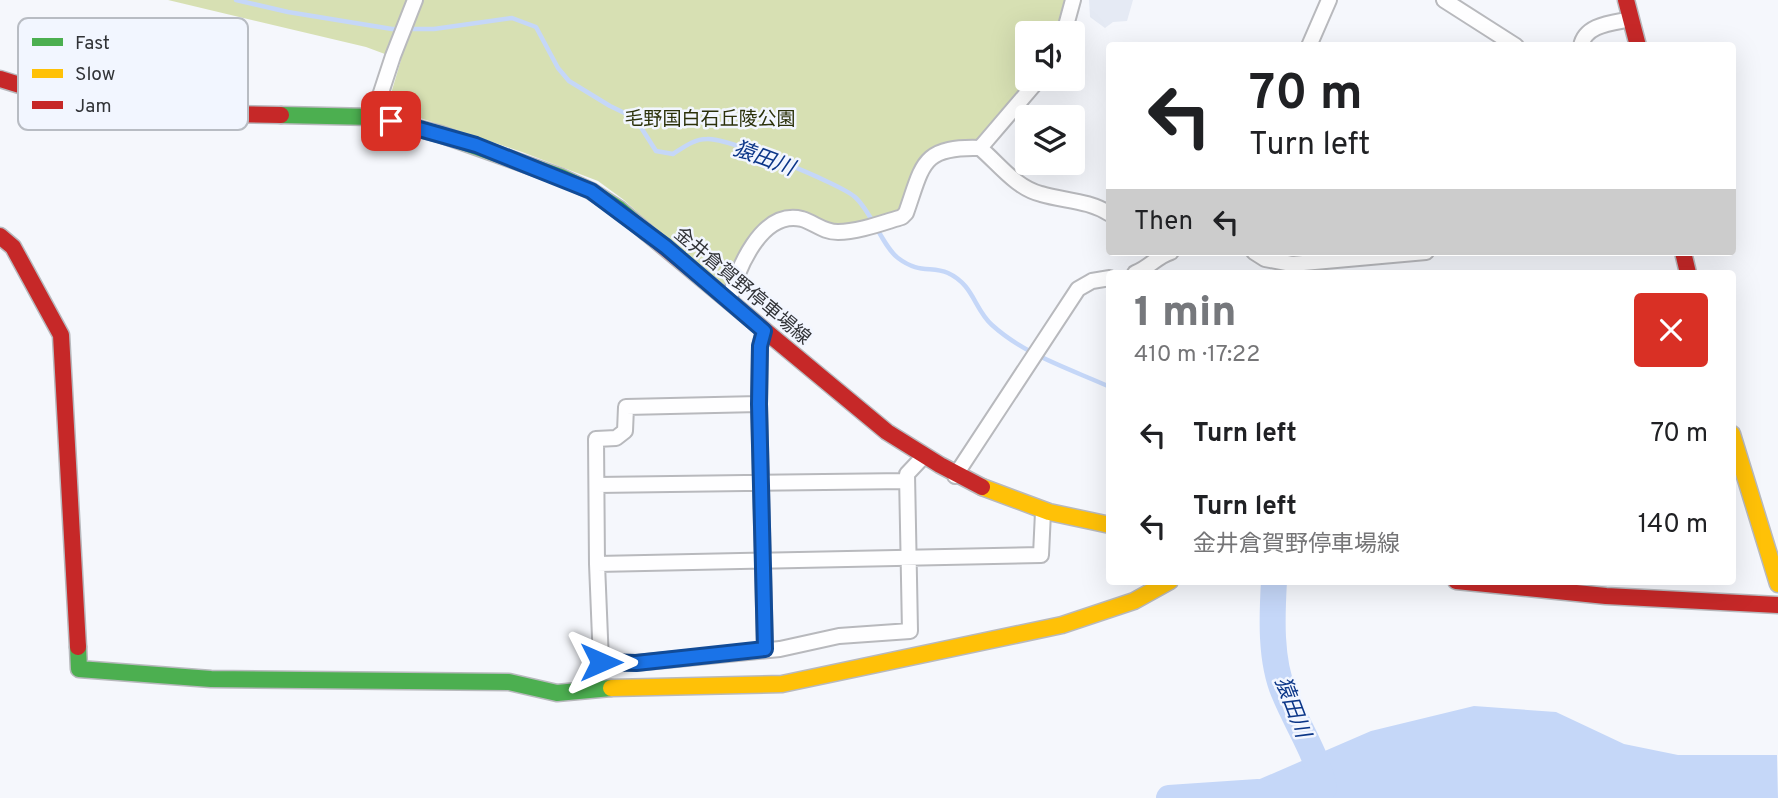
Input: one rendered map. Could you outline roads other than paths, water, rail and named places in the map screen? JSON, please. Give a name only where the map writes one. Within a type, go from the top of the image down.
[{"type":"street","points":[[373,117],[415,0]]},
{"type":"street","points":[[1067,21],[1073,0]]},
{"type":"street","points":[[1311,42],[1329,0]]},
{"type":"street","points":[[1444,0],[1510,42]]},
{"type":"street","points":[[1626,0],[1637,42]]},
{"type":"street","points":[[1582,42],[1593,28],[1631,19]]},
{"type":"street","name":"金井倉賀野停車場線","points":[[0,79],[18,85]]},
{"type":"street","points":[[980,148],[1029,91]]},
{"type":"street","name":"金井倉賀野停車場線","points":[[248,115],[373,117],[408,124],[476,145],[591,191],[619,209],[887,432],[923,457],[1001,498],[1043,512],[1106,524]]},
{"type":"street","points":[[729,300],[745,255],[770,228],[786,218],[804,220],[824,231],[841,232],[902,217],[906,213],[918,177],[928,160],[941,150],[980,148],[1019,184],[1039,194],[1099,207],[1106,211]]},
{"type":"street","points":[[0,236],[61,335],[79,669],[211,679],[509,682],[557,693],[603,688],[782,684],[1062,625],[1134,601],[1163,585]]},
{"type":"street","points":[[1142,270],[1153,265],[1161,256]]},
{"type":"street","points":[[1261,256],[1292,264],[1381,256]]},
{"type":"street","points":[[956,476],[1078,289],[1092,281],[1106,279]]},
{"type":"street","points":[[764,331],[760,346],[759,404],[765,649]]},
{"type":"street","points":[[759,404],[626,407],[625,431],[615,438],[596,439],[601,662],[636,663],[780,649],[839,636],[910,631],[907,474],[923,457]]},
{"type":"street","points":[[1736,447],[1778,584]]},
{"type":"street","points":[[597,485],[907,481]]},
{"type":"street","points":[[597,564],[1041,555],[1043,512]]},
{"type":"street","points":[[1495,585],[1606,596],[1778,606]]},
{"type":"water","points":[[1474,706],[1556,712],[1624,744],[1678,755],[1777,755],[1778,798],[1216,798],[1371,731]]},
{"type":"waterway","name":"猿田川","points":[[236,0],[288,12],[392,29],[434,29],[512,18],[536,27],[558,68],[569,81],[635,118],[656,151],[673,154],[698,140],[718,140],[783,162],[829,182],[861,203],[887,246],[898,258],[912,266],[942,271],[957,278],[969,291],[986,319],[1005,336],[1048,360],[1106,385]]},
{"type":"waterway","name":"猿田川","points":[[1274,585],[1273,638],[1279,680],[1317,763],[1324,788]]},
{"type":"waterway","points":[[1169,798],[1258,792]]},
{"type":"park label","name":"毛野国白石丘陵公園","points":[[710,118]]}]
